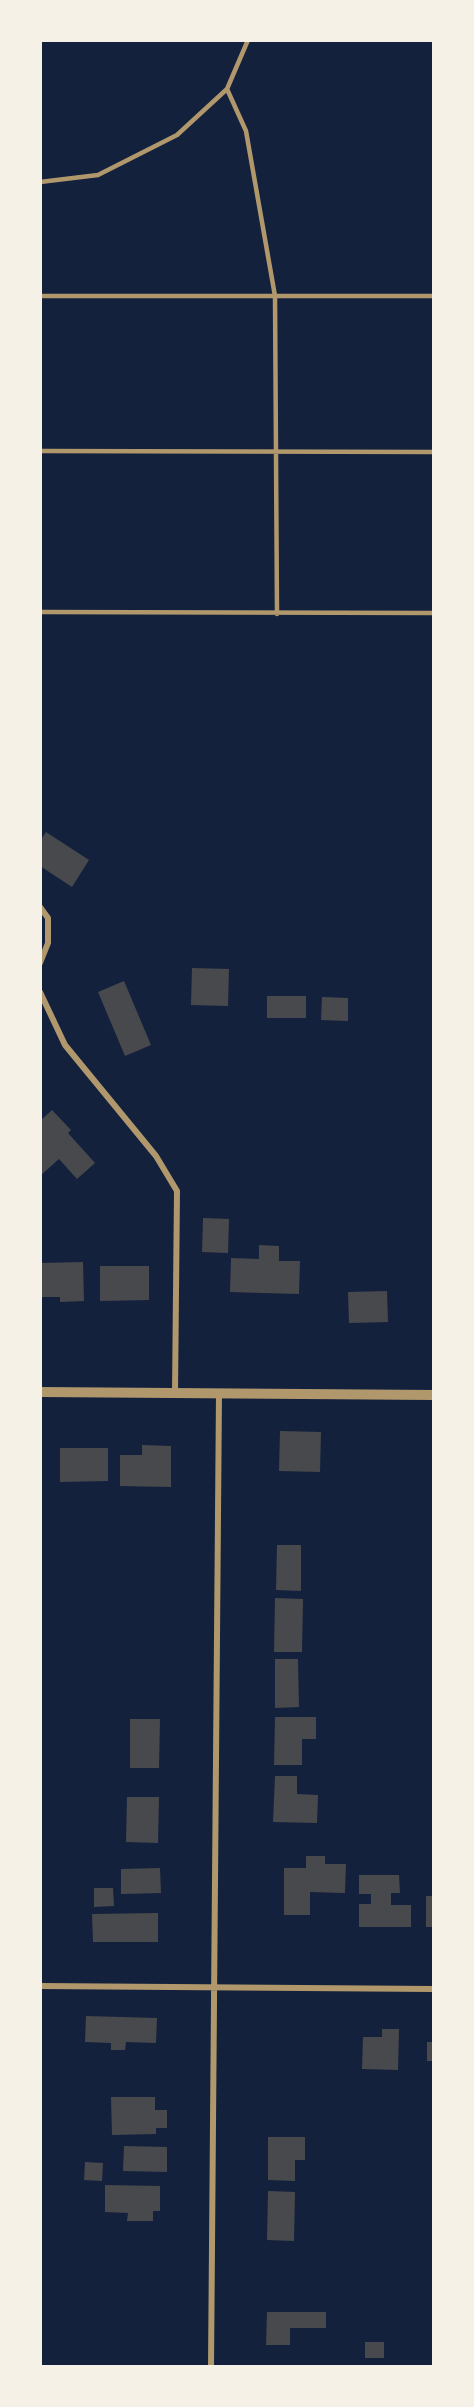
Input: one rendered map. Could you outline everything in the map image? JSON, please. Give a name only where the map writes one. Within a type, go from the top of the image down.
[{"type":"street","points":[[40,907],[48,918],[48,943],[40,963]]},
{"type":"street","points":[[40,992],[65,1045],[156,1156],[177,1191],[175,1393]]},
{"type":"street","points":[[40,1392],[434,1395]]},
{"type":"street","points":[[211,2367],[219,1393]]},
{"type":"street","points":[[40,1986],[434,1989]]},
{"type":"lane","points":[[40,182],[98,175],[177,135],[227,89],[248,40]]},
{"type":"lane","points":[[227,89],[246,131],[275,296],[277,614]]},
{"type":"lane","points":[[40,296],[434,296]]},
{"type":"lane","points":[[40,451],[434,452]]},
{"type":"lane","points":[[40,612],[277,614],[434,612]]},
{"type":"building","points":[[46,832],[89,860],[72,887],[40,866],[40,841]]},
{"type":"building","points":[[192,968],[229,969],[228,1006],[191,1005]]},
{"type":"building","points":[[124,981],[151,1045],[125,1056],[98,992]]},
{"type":"building","points":[[267,996],[306,996],[306,1018],[267,1018]]},
{"type":"building","points":[[322,997],[348,998],[348,1021],[321,1020]]},
{"type":"building","points":[[52,1110],[71,1130],[68,1133],[95,1163],[77,1179],[59,1159],[40,1176],[40,1121]]},
{"type":"building","points":[[203,1218],[229,1219],[228,1253],[202,1252]]},
{"type":"building","points":[[259,1245],[279,1246],[279,1261],[300,1261],[299,1294],[230,1292],[231,1258],[259,1259]]},
{"type":"building","points":[[83,1262],[84,1301],[60,1302],[60,1297],[40,1297],[40,1263]]},
{"type":"building","points":[[100,1266],[149,1266],[149,1300],[100,1301]]},
{"type":"building","points":[[387,1291],[388,1322],[349,1323],[348,1292]]},
{"type":"building","points":[[280,1431],[321,1432],[320,1472],[279,1471]]},
{"type":"building","points":[[142,1445],[171,1446],[171,1487],[120,1486],[120,1455],[142,1455]]},
{"type":"building","points":[[60,1448],[108,1448],[108,1481],[60,1482]]},
{"type":"building","points":[[277,1545],[301,1545],[301,1591],[276,1590]]},
{"type":"building","points":[[275,1598],[303,1599],[302,1652],[274,1652]]},
{"type":"building","points":[[275,1659],[298,1659],[299,1707],[275,1708]]},
{"type":"building","points":[[275,1717],[316,1717],[316,1739],[302,1739],[302,1765],[274,1765]]},
{"type":"building","points":[[130,1719],[160,1719],[159,1768],[130,1768]]},
{"type":"building","points":[[275,1776],[297,1776],[297,1794],[318,1795],[317,1823],[273,1822]]},
{"type":"building","points":[[127,1797],[159,1797],[158,1843],[126,1842]]},
{"type":"building","points":[[306,1856],[325,1856],[325,1864],[346,1864],[345,1893],[310,1892],[310,1915],[284,1915],[284,1868],[306,1868]]},
{"type":"building","points":[[160,1868],[161,1893],[121,1894],[121,1869]]},
{"type":"building","points":[[359,1875],[399,1875],[400,1893],[391,1893],[391,1905],[411,1905],[411,1927],[359,1927],[359,1904],[371,1904],[371,1894],[359,1894]]},
{"type":"building","points":[[94,1888],[113,1888],[114,1906],[94,1907]]},
{"type":"building","points":[[426,1896],[434,1896],[434,1927],[426,1927]]},
{"type":"building","points":[[158,1913],[158,1942],[93,1942],[92,1914]]},
{"type":"building","points":[[86,2016],[157,2018],[156,2043],[126,2042],[125,2050],[111,2050],[111,2043],[85,2042]]},
{"type":"building","points":[[382,2029],[399,2029],[398,2070],[362,2069],[363,2037],[382,2037]]},
{"type":"building","points":[[427,2042],[434,2042],[434,2061],[427,2061]]},
{"type":"building","points":[[111,2097],[155,2097],[155,2110],[167,2110],[167,2128],[156,2128],[156,2134],[112,2135]]},
{"type":"building","points":[[268,2137],[305,2137],[305,2160],[295,2160],[295,2181],[268,2180]]},
{"type":"building","points":[[124,2146],[167,2147],[167,2172],[123,2171]]},
{"type":"building","points":[[85,2162],[103,2163],[102,2181],[84,2180]]},
{"type":"building","points":[[105,2185],[160,2186],[160,2211],[153,2211],[153,2221],[127,2221],[128,2213],[105,2212]]},
{"type":"building","points":[[268,2191],[295,2192],[294,2241],[267,2240]]},
{"type":"building","points":[[267,2312],[326,2312],[326,2328],[290,2328],[290,2345],[266,2345]]},
{"type":"building","points":[[365,2342],[384,2342],[384,2358],[365,2358]]}]
